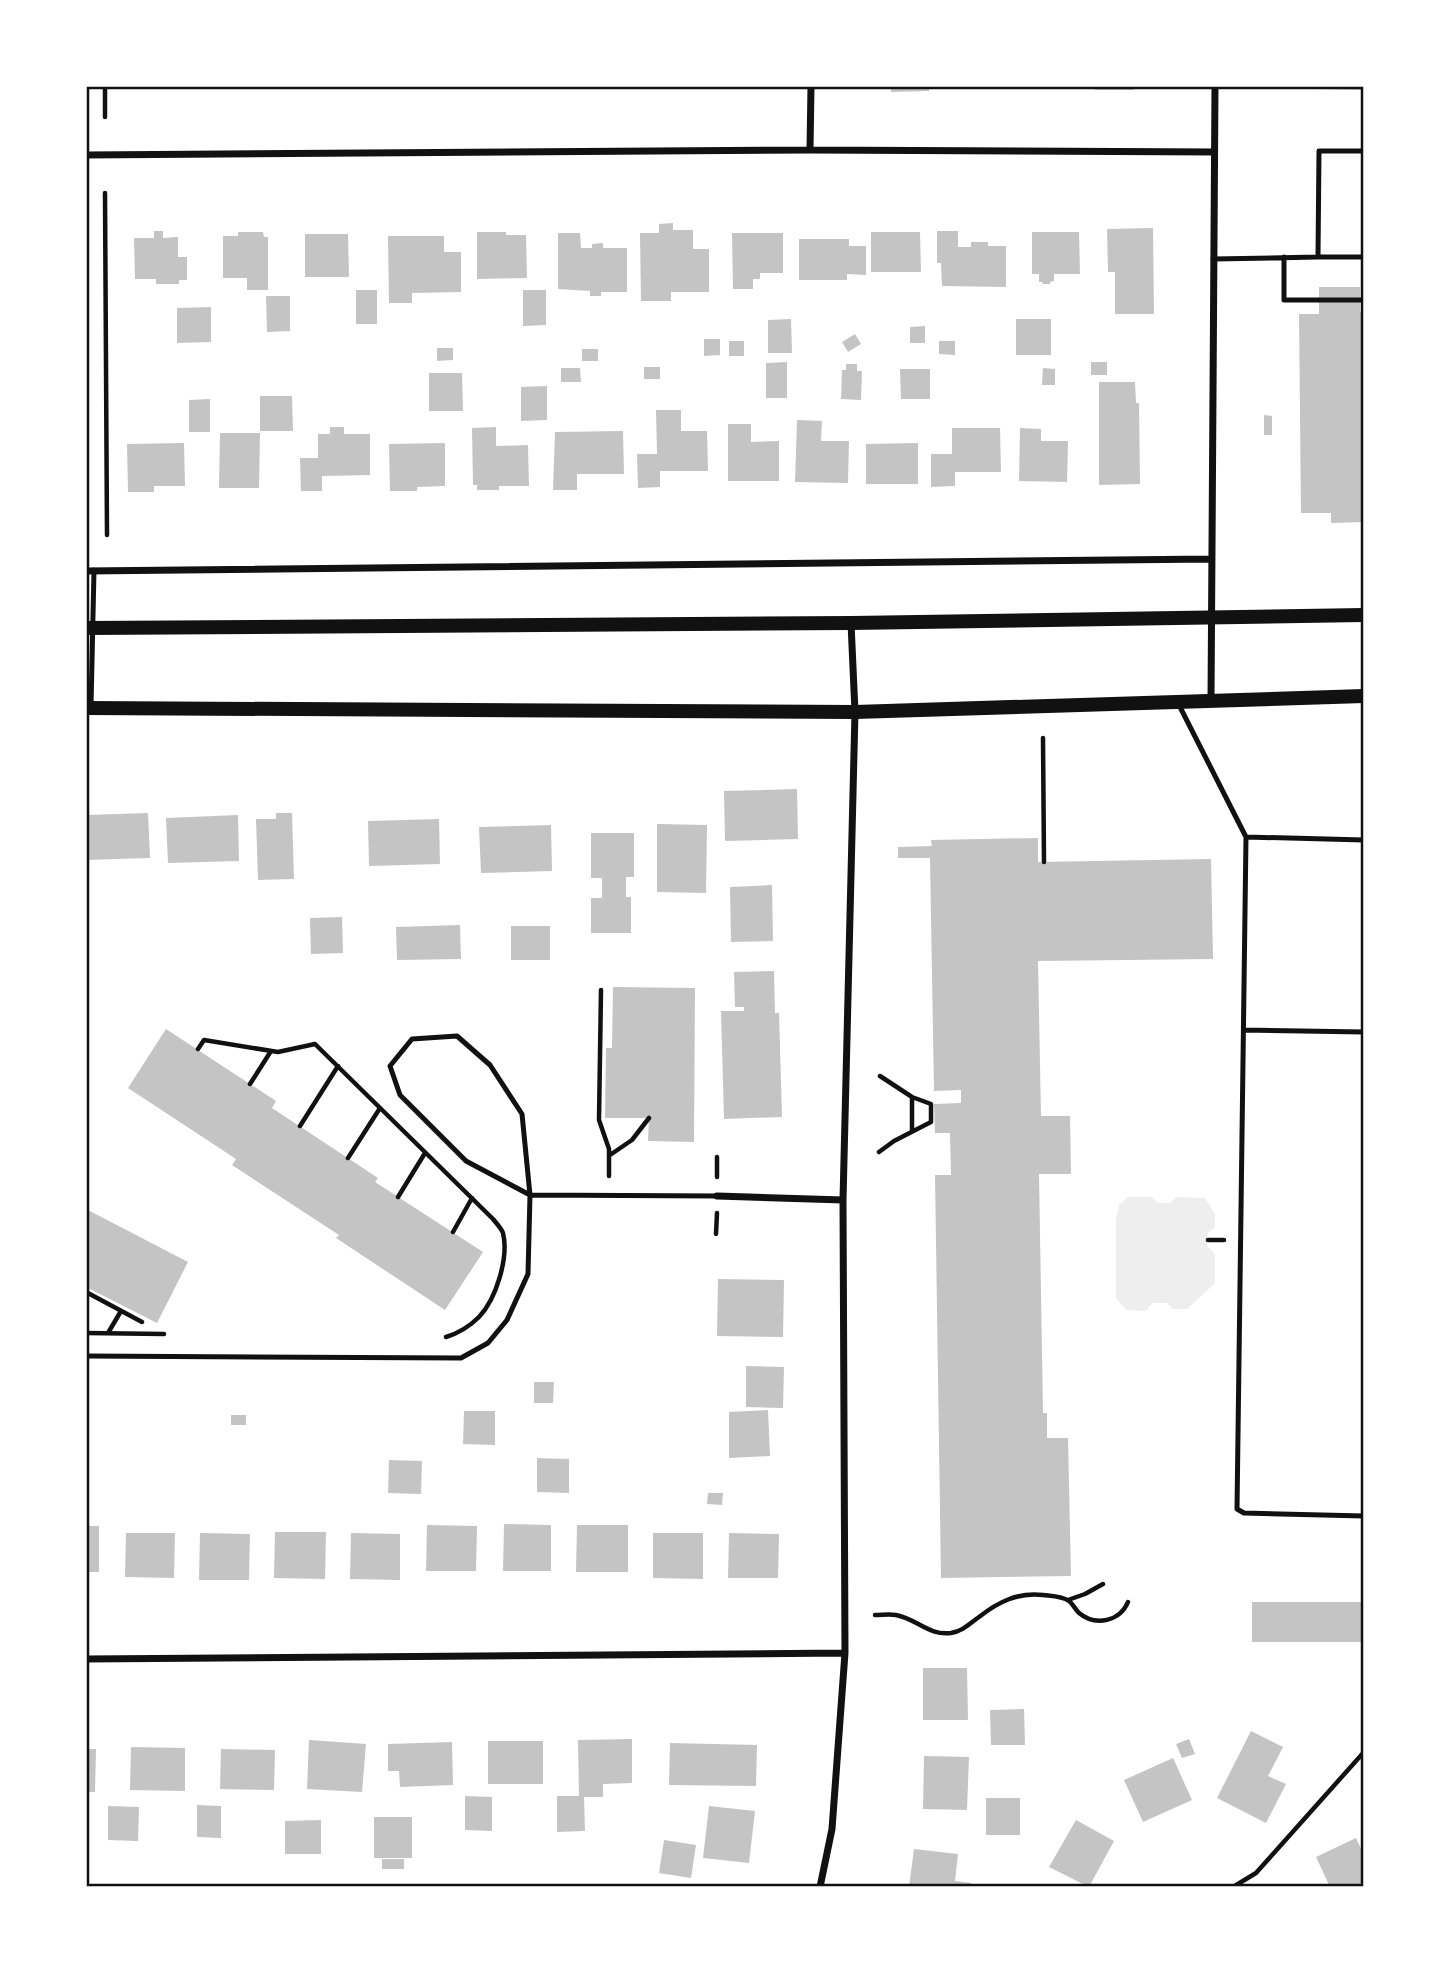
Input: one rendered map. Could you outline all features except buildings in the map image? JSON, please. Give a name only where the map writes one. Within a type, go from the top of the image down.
[{"type":"main road","points":[[89,628],[850,623],[1364,615]]},
{"type":"main road","points":[[89,708],[855,712],[1364,696]]},
{"type":"street","points":[[810,150],[811,86]]},
{"type":"street","points":[[1211,701],[1215,86]]},
{"type":"street","points":[[86,155],[810,150],[1214,152]]},
{"type":"street","points":[[90,570],[1210,559]]},
{"type":"street","points":[[820,1887],[832,1829],[845,1653],[843,1200],[855,712],[850,623]]},
{"type":"street","points":[[717,1196],[843,1200]]},
{"type":"street","points":[[86,1659],[845,1653]]},
{"type":"lane","points":[[1318,257],[1319,151],[1364,151]]},
{"type":"lane","points":[[1284,257],[1284,300],[1364,300]]},
{"type":"lane","points":[[1213,259],[1364,257]]},
{"type":"lane","points":[[89,708],[90,570]]},
{"type":"lane","points":[[1178,702],[1246,837],[1237,1509],[1244,1513],[1364,1516]]},
{"type":"lane","points":[[1246,837],[1364,840]]},
{"type":"lane","points":[[1244,1030],[1364,1032]]},
{"type":"lane","points":[[86,1356],[461,1358],[488,1343],[507,1320],[528,1274],[530,1195],[522,1114],[491,1065],[457,1036],[412,1039],[390,1066],[400,1095],[466,1161],[530,1195],[717,1196]]},
{"type":"path","points":[[105,86],[105,117]]},
{"type":"path","points":[[105,193],[107,535]]},
{"type":"path","points":[[1043,738],[1044,862]]},
{"type":"path","points":[[601,990],[599,1120],[609,1149],[608,1196]]},
{"type":"path","points":[[198,1049],[204,1040],[278,1052],[315,1044],[472,1198],[502,1231],[504,1250],[500,1274],[488,1306],[461,1332],[443,1338]]},
{"type":"path","points":[[250,1084],[271,1051]]},
{"type":"path","points":[[300,1126],[338,1066]]},
{"type":"path","points":[[879,1152],[931,1122],[932,1104],[912,1097],[880,1076]]},
{"type":"path","points":[[912,1097],[912,1132]]},
{"type":"path","points":[[348,1158],[380,1108]]},
{"type":"path","points":[[609,1156],[632,1140],[649,1118]]},
{"type":"path","points":[[398,1197],[425,1153]]},
{"type":"path","points":[[453,1232],[472,1198]]},
{"type":"path","points":[[86,1292],[142,1322]]},
{"type":"path","points":[[108,1334],[121,1311]]},
{"type":"path","points":[[86,1333],[177,1334]]},
{"type":"path","points":[[875,1615],[897,1615],[929,1632],[950,1633],[963,1630],[997,1604],[1016,1596],[1036,1594],[1068,1600],[1103,1584]]},
{"type":"path","points":[[1068,1600],[1079,1613],[1091,1619],[1104,1620],[1115,1618],[1124,1611],[1128,1602]]},
{"type":"path","points":[[1233,1887],[1256,1873],[1364,1752]]},
{"type":"shaded area","points":[[1128,1197],[1152,1197],[1158,1203],[1171,1203],[1176,1197],[1205,1198],[1215,1214],[1215,1227],[1208,1233],[1207,1246],[1215,1254],[1215,1283],[1187,1309],[1173,1309],[1167,1303],[1152,1303],[1146,1311],[1126,1310],[1116,1298],[1116,1218],[1119,1205]]}]
